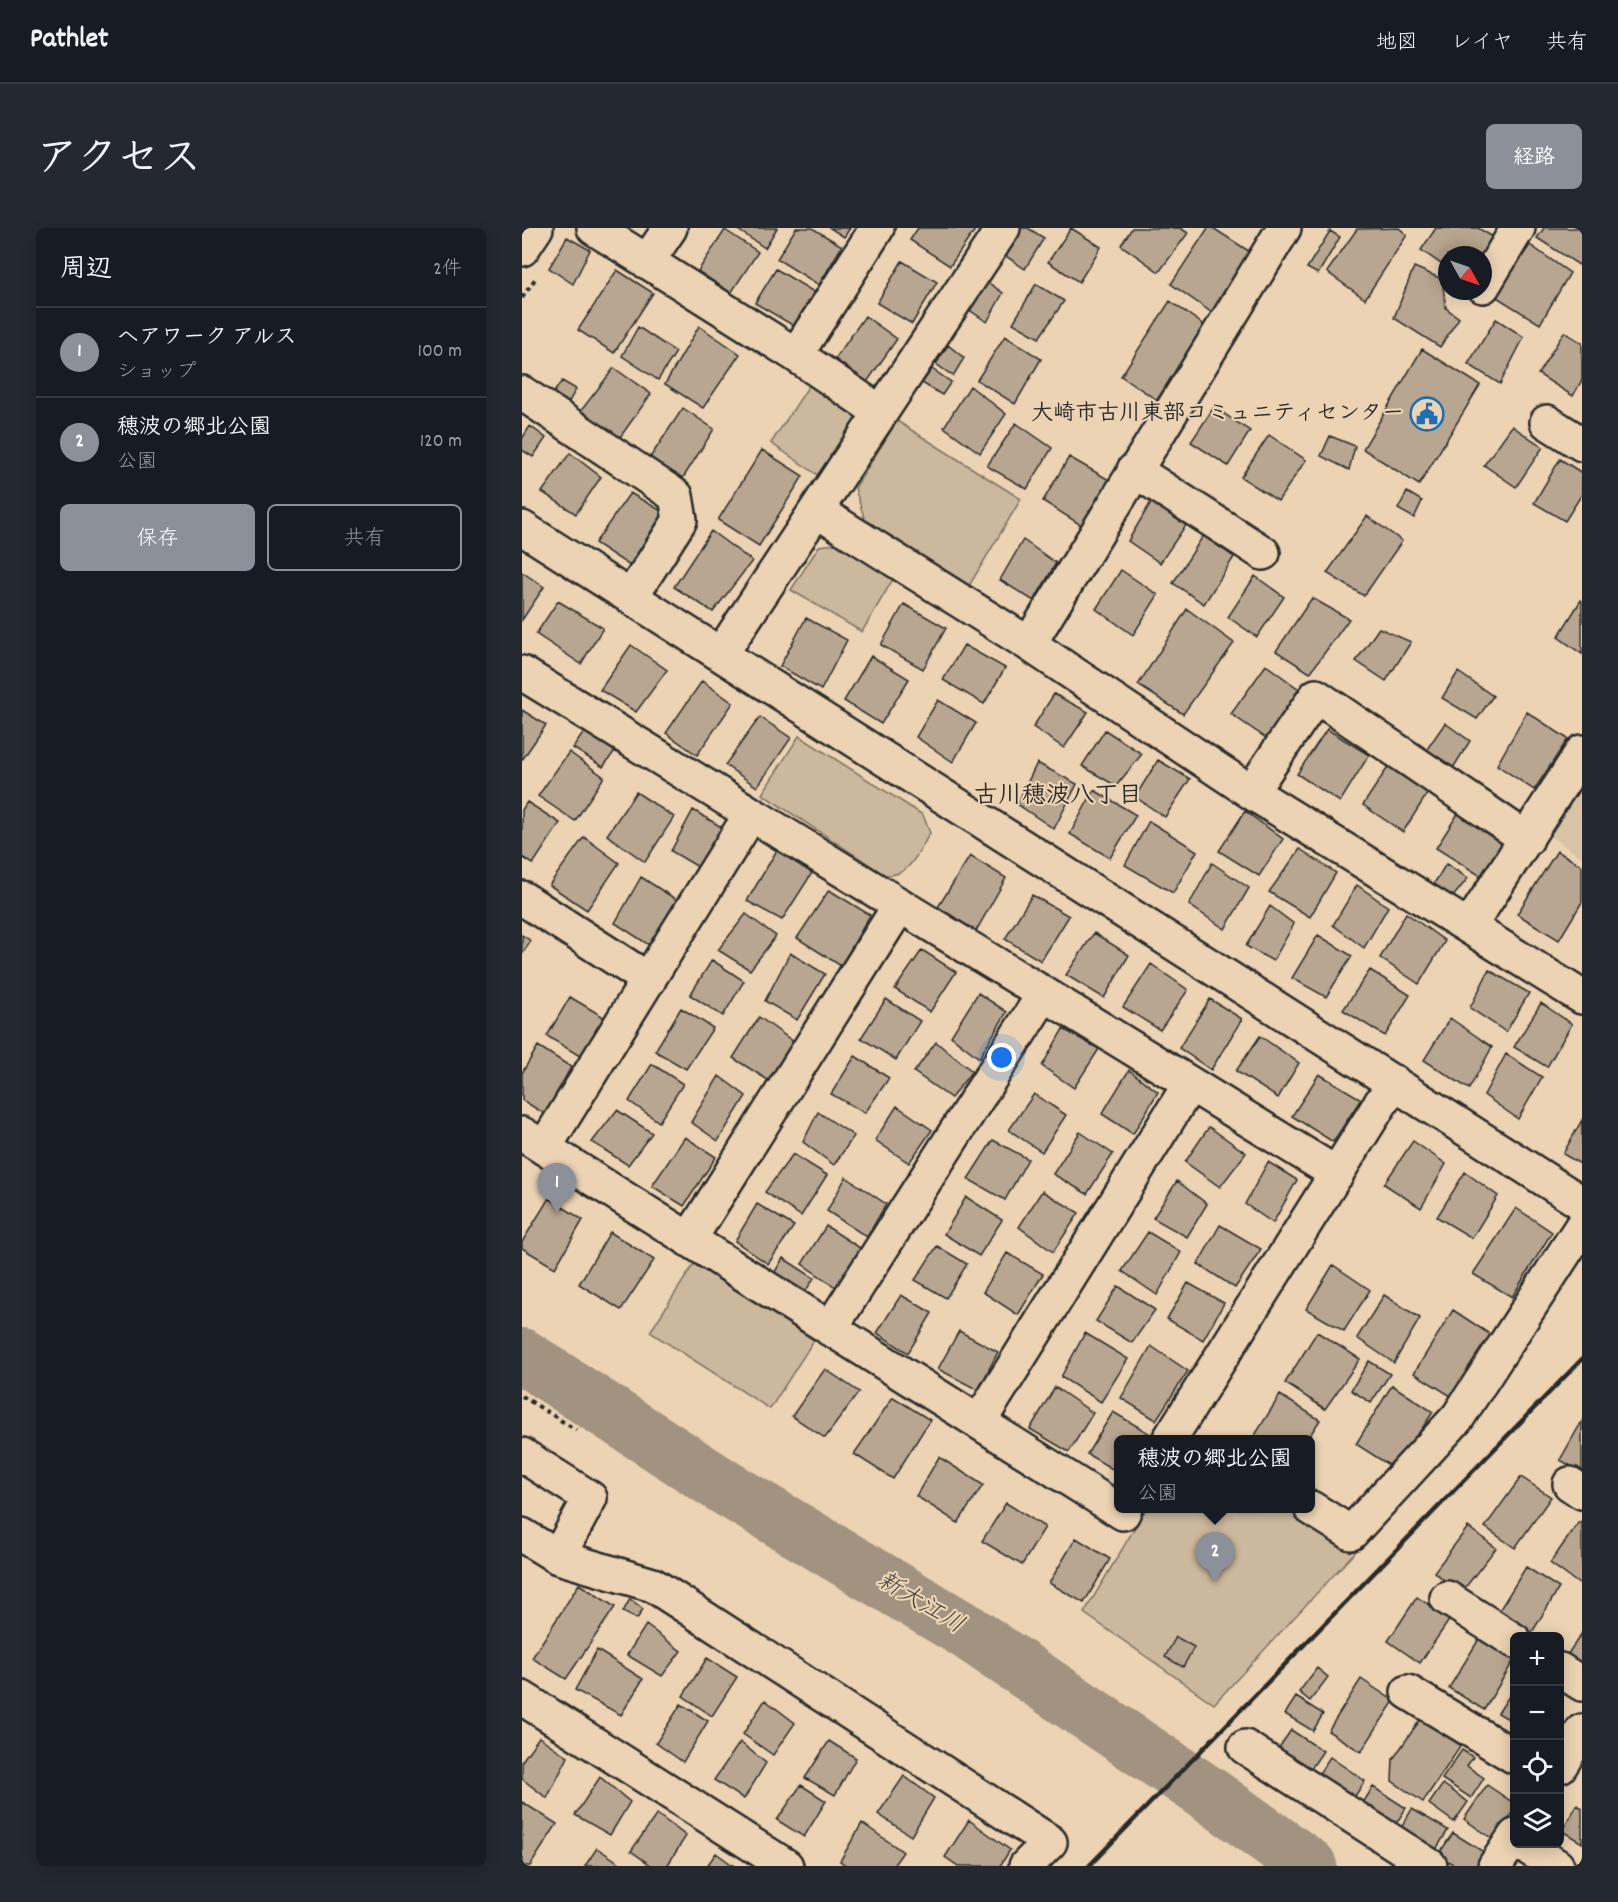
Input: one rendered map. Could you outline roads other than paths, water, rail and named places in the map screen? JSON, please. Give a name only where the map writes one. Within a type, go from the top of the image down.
[{"type":"street","points":[[522,249],[536,228]]},
{"type":"street","points":[[594,228],[796,355],[880,412]]},
{"type":"street","points":[[647,262],[670,228]]},
{"type":"street","points":[[796,355],[877,228]]},
{"type":"street","points":[[721,654],[1003,228]]},
{"type":"street","points":[[1029,644],[1284,228]]},
{"type":"street","points":[[1492,271],[1518,228]]},
{"type":"street","points":[[522,393],[676,495],[680,520],[631,597]]},
{"type":"street","points":[[1547,422],[1582,444]]},
{"type":"street","points":[[1134,470],[1263,553]]},
{"type":"street","points":[[817,511],[1029,644],[1251,792],[1582,997]]},
{"type":"street","points":[[522,528],[1582,1203]]},
{"type":"street","points":[[522,673],[1336,1174]]},
{"type":"street","points":[[1251,792],[1316,696],[1527,838]]},
{"type":"street","points":[[1469,927],[1582,752]]},
{"type":"street","points":[[751,814],[650,980],[533,1141],[1114,1507]]},
{"type":"street","points":[[522,898],[650,980]]},
{"type":"street","points":[[689,1240],[900,905]]},
{"type":"street","points":[[830,1329],[1044,994]]},
{"type":"street","points":[[1182,1435],[1336,1174],[1394,1082]]},
{"type":"street","points":[[979,1422],[1190,1084]]},
{"type":"street","points":[[1315,1510],[1351,1533],[1458,1417],[1582,1226]]},
{"type":"street","points":[[522,1455],[590,1498],[558,1557]]},
{"type":"street","points":[[522,1535],[558,1557],[653,1585],[1050,1842],[1026,1866]]},
{"type":"street","points":[[1447,1598],[1510,1638]]},
{"type":"street","points":[[1564,1673],[1582,1684]]},
{"type":"street","points":[[1408,1692],[1510,1754]]},
{"type":"street","points":[[522,1698],[786,1866]]},
{"type":"street","points":[[1564,1760],[1582,1731]]},
{"type":"street","points":[[1245,1747],[1430,1866]]},
{"type":"street","points":[[1495,1866],[1510,1847]]},
{"type":"street","points":[[1530,1848],[1557,1866]]},
{"type":"waterway","name":"新大江川","points":[[522,1356],[726,1488],[966,1631],[1213,1797],[1309,1866]]},
{"type":"railway","points":[[1089,1866],[1582,1359]]},
{"type":"place","name":"大崎市古川東部コミュニティセンター","points":[[1427,414]]},
{"type":"place","name":"ヘアワーク アルス","points":[[557,1213]]},
{"type":"place","name":"穂波の郷北公園","points":[[1215,1582]]},
{"type":"district","name":"古川穂波八丁目","points":[[1058,797]]}]
